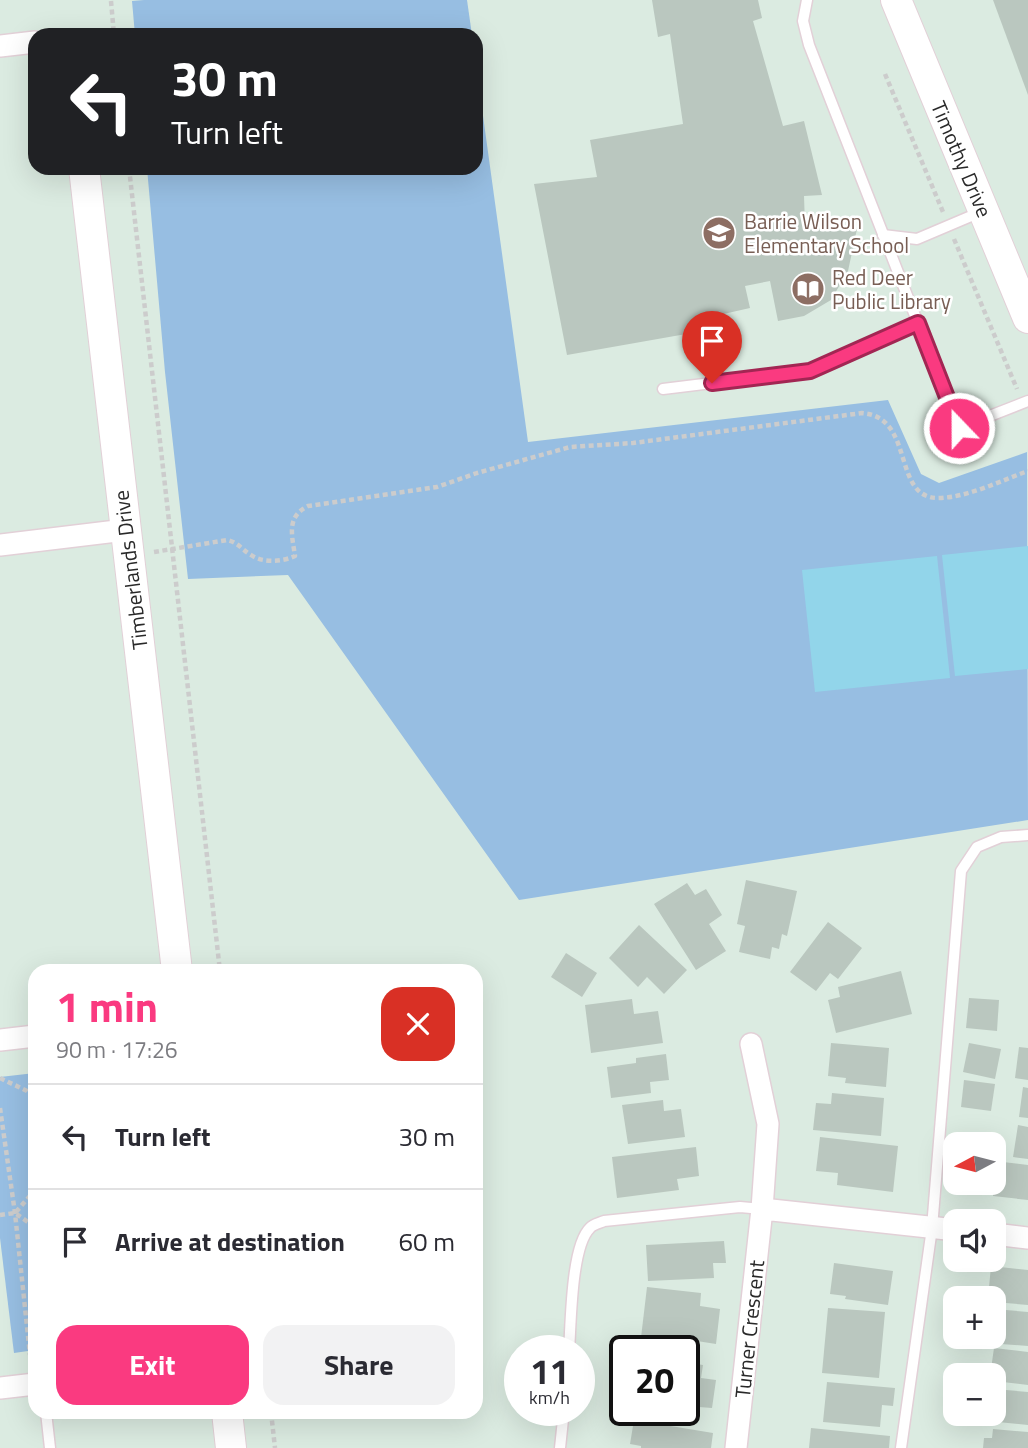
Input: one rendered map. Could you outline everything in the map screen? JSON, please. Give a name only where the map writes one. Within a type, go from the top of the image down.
[{"type":"street","name":"Timothy Drive","points":[[896,0],[1028,318]]},
{"type":"street","points":[[0,46],[28,43]]},
{"type":"street","name":"Timberlands Drive","points":[[85,175],[176,964]]},
{"type":"street","points":[[0,545],[125,530]]},
{"type":"street","points":[[0,1040],[28,1037]]},
{"type":"street","name":"Turner Crescent","points":[[736,1448],[762,1209],[768,1124],[751,1044]]},
{"type":"street","points":[[762,1209],[943,1229]]},
{"type":"street","points":[[1006,1235],[1028,1238]]},
{"type":"street","points":[[0,1388],[28,1385]]},
{"type":"street","points":[[228,1419],[231,1448]]},
{"type":"lane","points":[[807,0],[803,21],[809,45],[959,428],[1025,402]]},
{"type":"lane","points":[[883,235],[916,239],[984,211]]},
{"type":"lane","points":[[663,389],[810,371],[918,323]]},
{"type":"lane","points":[[901,1448],[932,1228],[961,871],[977,848],[1001,837],[1028,835]]},
{"type":"lane","points":[[570,1335],[577,1259],[581,1241],[591,1226],[604,1221],[740,1207],[762,1209]]},
{"type":"lane","points":[[47,1419],[50,1448]]},
{"type":"lane","points":[[560,1448],[562,1426]]},
{"type":"path","points":[[111,1],[113,28]]},
{"type":"path","points":[[885,74],[1025,402]]},
{"type":"path","points":[[130,175],[219,964]]},
{"type":"path","points":[[151,552],[227,540],[238,543],[254,557],[262,560],[289,559],[295,556],[293,520],[299,511],[308,506],[438,486],[570,447],[633,443],[862,413],[881,416],[889,424],[910,479],[917,489],[927,496],[937,498],[968,493],[1028,471]]},
{"type":"path","points":[[0,1078],[28,1092]]},
{"type":"path","points":[[0,1108],[28,1336]]},
{"type":"path","points":[[0,1215],[15,1213],[28,1198]]},
{"type":"path","points":[[15,1213],[28,1222]]},
{"type":"path","points":[[272,1419],[275,1448]]},
{"type":"shaded area","points":[[467,0],[471,28],[134,28],[132,1]]},
{"type":"shaded area","points":[[483,116],[528,442],[888,400],[921,474],[939,483],[1027,452],[1028,820],[519,900],[288,575],[188,579],[165,372],[148,175],[483,175]]},
{"type":"shaded area","points":[[1028,546],[1028,669],[955,676],[942,555]]},
{"type":"shaded area","points":[[937,556],[950,678],[815,692],[802,570]]},
{"type":"shaded area","points":[[28,1074],[28,1351],[14,1353],[0,1238],[0,1077]]},
{"type":"building","points":[[652,0],[758,0],[762,18],[753,21],[783,126],[804,121],[822,195],[804,196],[805,225],[835,231],[857,229],[848,271],[831,300],[804,316],[778,321],[770,281],[745,286],[750,308],[719,315],[720,328],[567,355],[534,184],[597,177],[590,140],[683,124],[670,34],[658,37]]},
{"type":"building","points":[[993,0],[1028,0],[1028,95]]},
{"type":"building","points":[[746,880],[797,891],[787,936],[782,934],[779,949],[772,947],[770,959],[739,952],[745,926],[737,924]]},
{"type":"building","points":[[687,883],[695,895],[706,889],[722,915],[709,924],[726,951],[696,970],[654,904]]},
{"type":"building","points":[[828,922],[862,948],[838,979],[830,973],[816,991],[790,972]]},
{"type":"building","points":[[639,925],[687,970],[664,994],[647,977],[638,987],[609,958]]},
{"type":"building","points":[[566,953],[597,973],[582,997],[551,977]]},
{"type":"building","points":[[901,971],[912,1014],[836,1033],[828,1000],[840,997],[838,987]]},
{"type":"building","points":[[969,998],[999,1000],[997,1031],[966,1028]]},
{"type":"building","points":[[632,999],[634,1014],[658,1011],[663,1043],[591,1053],[585,1005]]},
{"type":"building","points":[[831,1043],[889,1048],[886,1087],[845,1083],[846,1078],[828,1076]]},
{"type":"building","points":[[969,1043],[1001,1049],[995,1079],[963,1072]]},
{"type":"building","points":[[1019,1047],[1028,1048],[1028,1080],[1015,1078]]},
{"type":"building","points":[[666,1054],[669,1080],[650,1082],[651,1093],[611,1098],[607,1067],[636,1063],[636,1058]]},
{"type":"building","points":[[964,1080],[995,1084],[991,1111],[961,1107]]},
{"type":"building","points":[[1023,1087],[1028,1088],[1028,1118],[1019,1117]]},
{"type":"building","points":[[832,1093],[884,1098],[881,1136],[813,1130],[816,1103],[831,1104]]},
{"type":"building","points":[[663,1100],[664,1111],[681,1109],[685,1137],[628,1144],[622,1105]]},
{"type":"building","points":[[1018,1125],[1028,1127],[1028,1159],[1013,1157]]},
{"type":"building","points":[[820,1137],[898,1146],[893,1192],[837,1185],[838,1173],[816,1171]]},
{"type":"building","points":[[696,1147],[699,1176],[677,1179],[679,1190],[617,1198],[612,1157]]},
{"type":"building","points":[[1006,1162],[1028,1165],[1028,1200],[993,1196],[1006,1195]]},
{"type":"building","points":[[724,1241],[726,1263],[713,1263],[714,1278],[648,1281],[646,1245]]},
{"type":"building","points":[[834,1263],[893,1271],[888,1305],[845,1299],[846,1296],[830,1294]]},
{"type":"building","points":[[1006,1268],[1028,1270],[1028,1305],[1006,1303],[1006,1286],[989,1286],[990,1272],[1006,1272]]},
{"type":"building","points":[[647,1287],[701,1293],[700,1306],[720,1309],[716,1344],[700,1341],[700,1335],[641,1335]]},
{"type":"building","points":[[828,1308],[885,1312],[879,1378],[822,1373]]},
{"type":"building","points":[[1006,1310],[1028,1312],[1028,1346],[1006,1344]]},
{"type":"building","points":[[994,1349],[1028,1352],[1028,1385],[1006,1382],[1006,1363],[992,1363]]},
{"type":"building","points":[[700,1365],[703,1365],[701,1378],[716,1380],[712,1408],[700,1407]]},
{"type":"building","points":[[827,1382],[895,1388],[893,1406],[882,1405],[880,1427],[823,1422]]},
{"type":"building","points":[[1006,1390],[1028,1392],[1028,1425],[1006,1423]]},
{"type":"building","points":[[633,1426],[670,1426],[713,1433],[711,1448],[641,1448],[630,1444]]},
{"type":"building","points":[[811,1428],[890,1436],[889,1448],[809,1448]]},
{"type":"building","points":[[993,1429],[1028,1432],[1028,1448],[983,1448],[984,1438],[992,1438]]},
{"type":"place","name":"Barrie Wilson Elementary School","points":[[719,233]]},
{"type":"place","name":"Red Deer Public Library","points":[[808,289]]},
{"type":"route","points":[[712,383],[810,371],[918,323],[959,428]]}]
